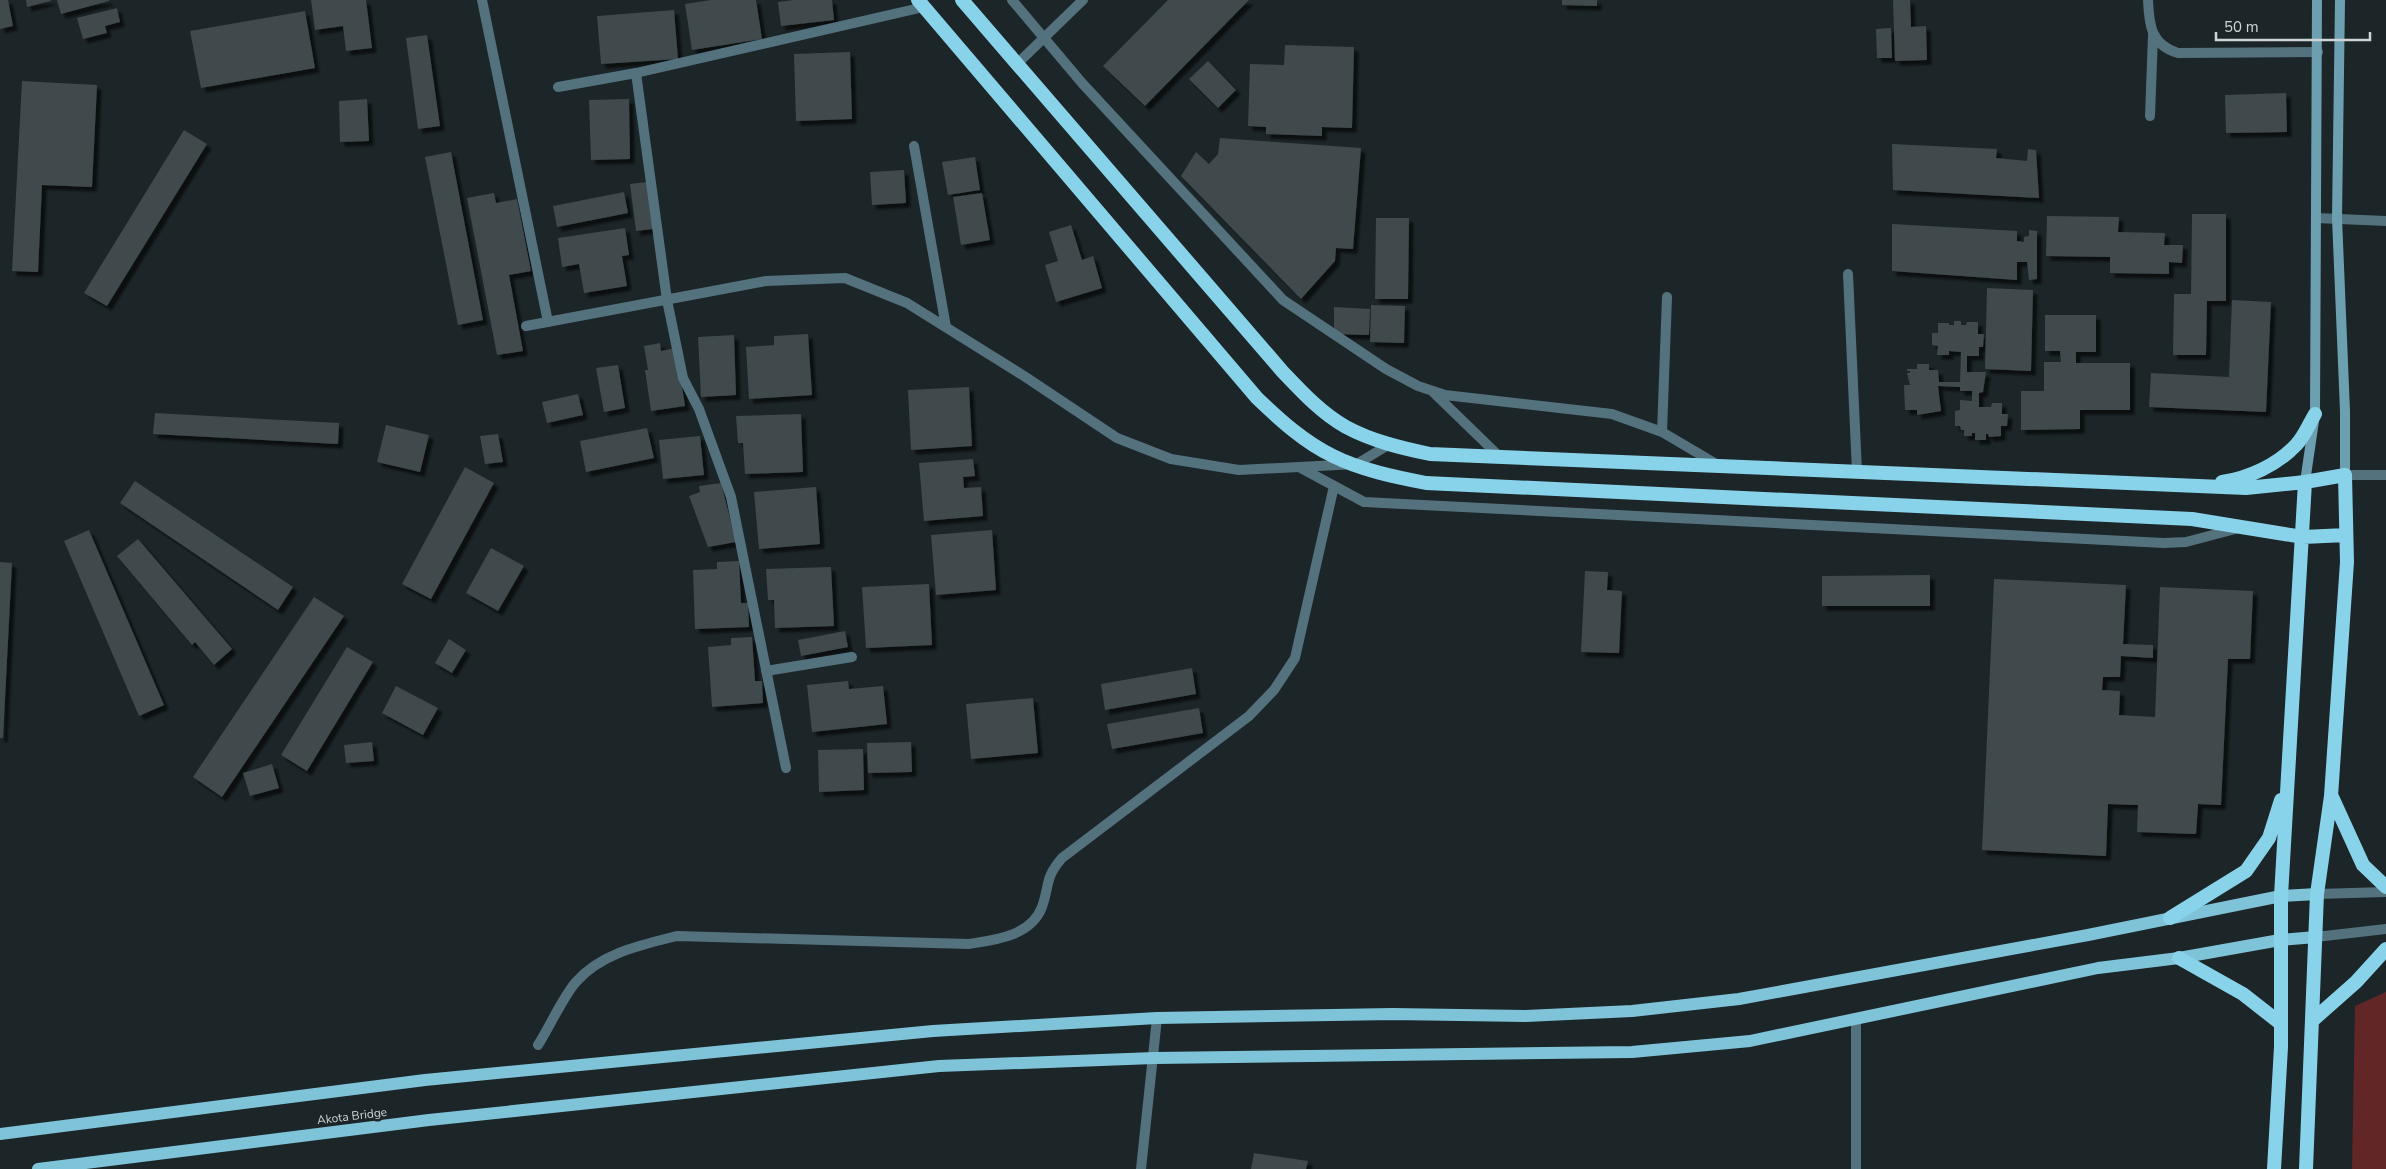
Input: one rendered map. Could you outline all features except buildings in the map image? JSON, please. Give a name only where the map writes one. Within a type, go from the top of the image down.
[{"type":"highway","points":[[962,0],[1282,371],[1313,403],[1345,426],[1388,445],[1430,454],[1500,458],[2246,488],[2305,482],[2345,475],[2348,562],[2331,796],[2317,894],[2306,1169]]},
{"type":"highway","points":[[921,3],[1257,398],[1287,426],[1334,456],[1388,475],[1426,483],[2192,519],[2303,537],[2346,535]]},
{"type":"highway","points":[[2202,486],[2234,480],[2274,463],[2297,444],[2314,414]]},
{"type":"highway","points":[[2274,1169],[2280,1023],[2281,896],[2305,482]]},
{"type":"highway","points":[[2170,918],[2246,871],[2269,838],[2287,779]]},
{"type":"highway","points":[[2331,796],[2363,865],[2386,887]]},
{"type":"highway","points":[[2313,1020],[2356,982],[2386,949]]},
{"type":"highway","points":[[2179,958],[2243,994],[2280,1023]]},
{"type":"main road","points":[[2305,482],[2314,414],[2317,0]]},
{"type":"main road","points":[[2340,0],[2337,218],[2345,410],[2345,475]]},
{"type":"main road","points":[[0,1134],[425,1080],[933,1031],[1157,1018],[1393,1014],[1526,1016],[1632,1011],[1748,998],[2281,896],[2317,894]]},
{"type":"main road","name":"Akota Bridge","points":[[38,1169],[420,1121],[939,1066],[1154,1058],[1632,1052],[1750,1041],[2098,968],[2179,958],[2280,940],[2316,937]]},
{"type":"street","points":[[482,0],[548,322]]},
{"type":"street","points":[[1012,0],[1082,83],[1282,300],[1386,369],[1418,386],[1445,395],[1543,408],[1612,414],[1662,432],[1721,466]]},
{"type":"street","points":[[1017,64],[1083,0]]},
{"type":"street","points":[[2148,0],[2153,35],[2150,116]]},
{"type":"street","points":[[558,87],[636,73],[921,3]]},
{"type":"street","points":[[2153,35],[2166,50],[2178,53],[2318,52]]},
{"type":"street","points":[[636,73],[666,300],[683,378],[698,409],[731,497],[786,768]]},
{"type":"street","points":[[914,146],[946,327]]},
{"type":"street","points":[[2316,218],[2386,221]]},
{"type":"street","points":[[1848,274],[1857,472]]},
{"type":"street","points":[[526,326],[766,281],[845,278],[907,303],[1024,376],[1117,438],[1171,459],[1239,470],[1357,464],[1388,445]]},
{"type":"street","points":[[1662,432],[1666,297]]},
{"type":"street","points":[[1431,390],[1500,458]]},
{"type":"street","points":[[1299,467],[1364,502],[2164,543],[2186,542],[2240,528]]},
{"type":"street","points":[[2345,475],[2386,475]]},
{"type":"street","points":[[538,1045],[575,982],[593,966],[631,947],[677,936],[970,944],[997,940],[1019,932],[1033,920],[1041,908],[1050,872],[1062,858],[1249,716],[1274,690],[1295,658],[1334,486]]},
{"type":"street","points":[[766,671],[852,657]]},
{"type":"street","points":[[2317,894],[2386,892]]},
{"type":"street","points":[[2316,937],[2386,929]]},
{"type":"street","points":[[1141,1169],[1157,1018]]},
{"type":"street","points":[[1856,1020],[1856,1169]]},
{"type":"shaded area","points":[[2386,992],[2386,1169],[2352,1169],[2355,1006]]}]
